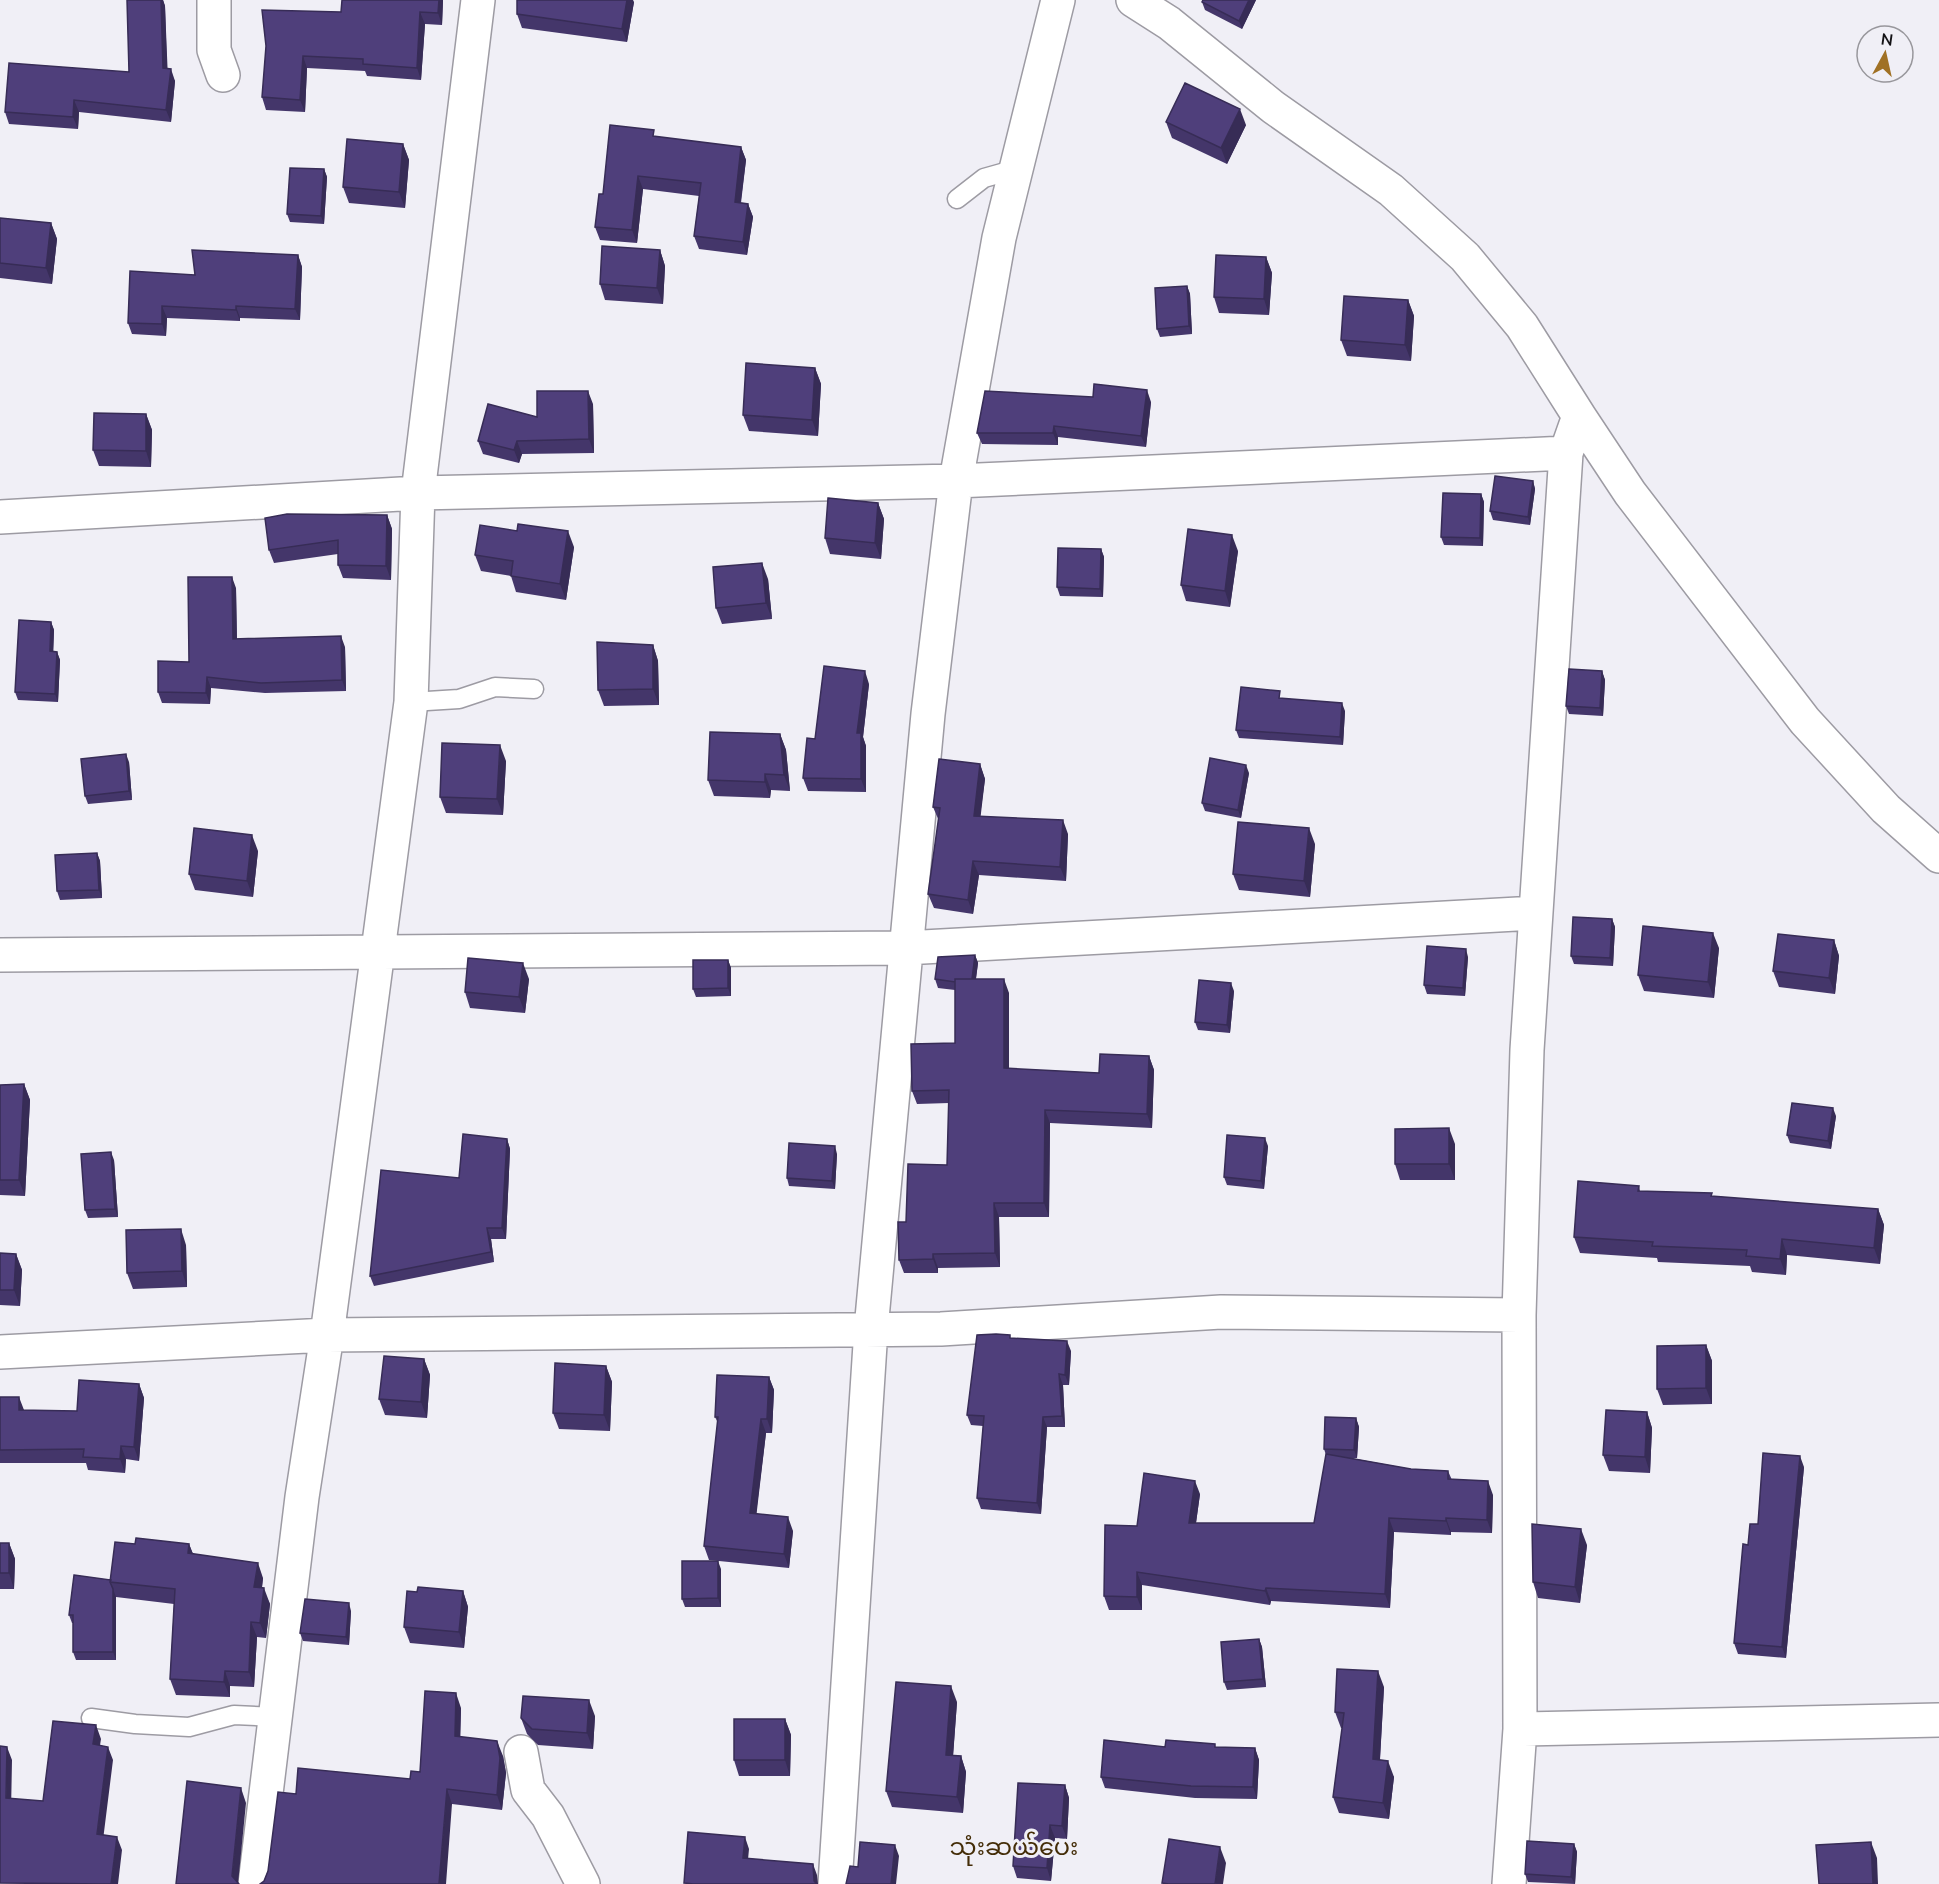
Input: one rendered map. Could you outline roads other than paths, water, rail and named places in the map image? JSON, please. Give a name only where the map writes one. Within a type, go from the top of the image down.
[{"type":"street","points":[[214,0],[214,50],[223,75]]},
{"type":"street","points":[[255,1884],[302,1497],[327,1335],[411,702],[418,493],[478,0]]},
{"type":"street","points":[[835,1884],[871,1329],[928,714],[956,481],[999,238],[1058,0]]},
{"type":"street","points":[[1133,0],[1169,23],[1273,107],[1391,190],[1465,257],[1522,326],[1630,493],[1805,721],[1886,809],[1939,856]]},
{"type":"street","points":[[1509,1884],[1520,1729],[1519,1315],[1527,1050],[1566,453],[1579,416]]},
{"type":"street","points":[[0,517],[418,493],[956,481],[1566,453]]},
{"type":"street","points":[[0,955],[905,948],[1535,913]]},
{"type":"street","points":[[0,1352],[327,1335],[941,1329],[1221,1312],[1519,1315]]},
{"type":"street","points":[[1520,1729],[1939,1720]]},
{"type":"street","points":[[521,1752],[528,1790],[548,1816],[583,1884]]},
{"type":"lane","points":[[957,199],[984,178],[1016,169]]},
{"type":"lane","points":[[411,702],[459,699],[495,687],[534,689]]},
{"type":"lane","points":[[91,1718],[135,1724],[189,1727],[234,1715],[276,1717]]},
{"type":"district","name":"သုံးဆယ်ပေး","points":[[1014,1846]]}]
